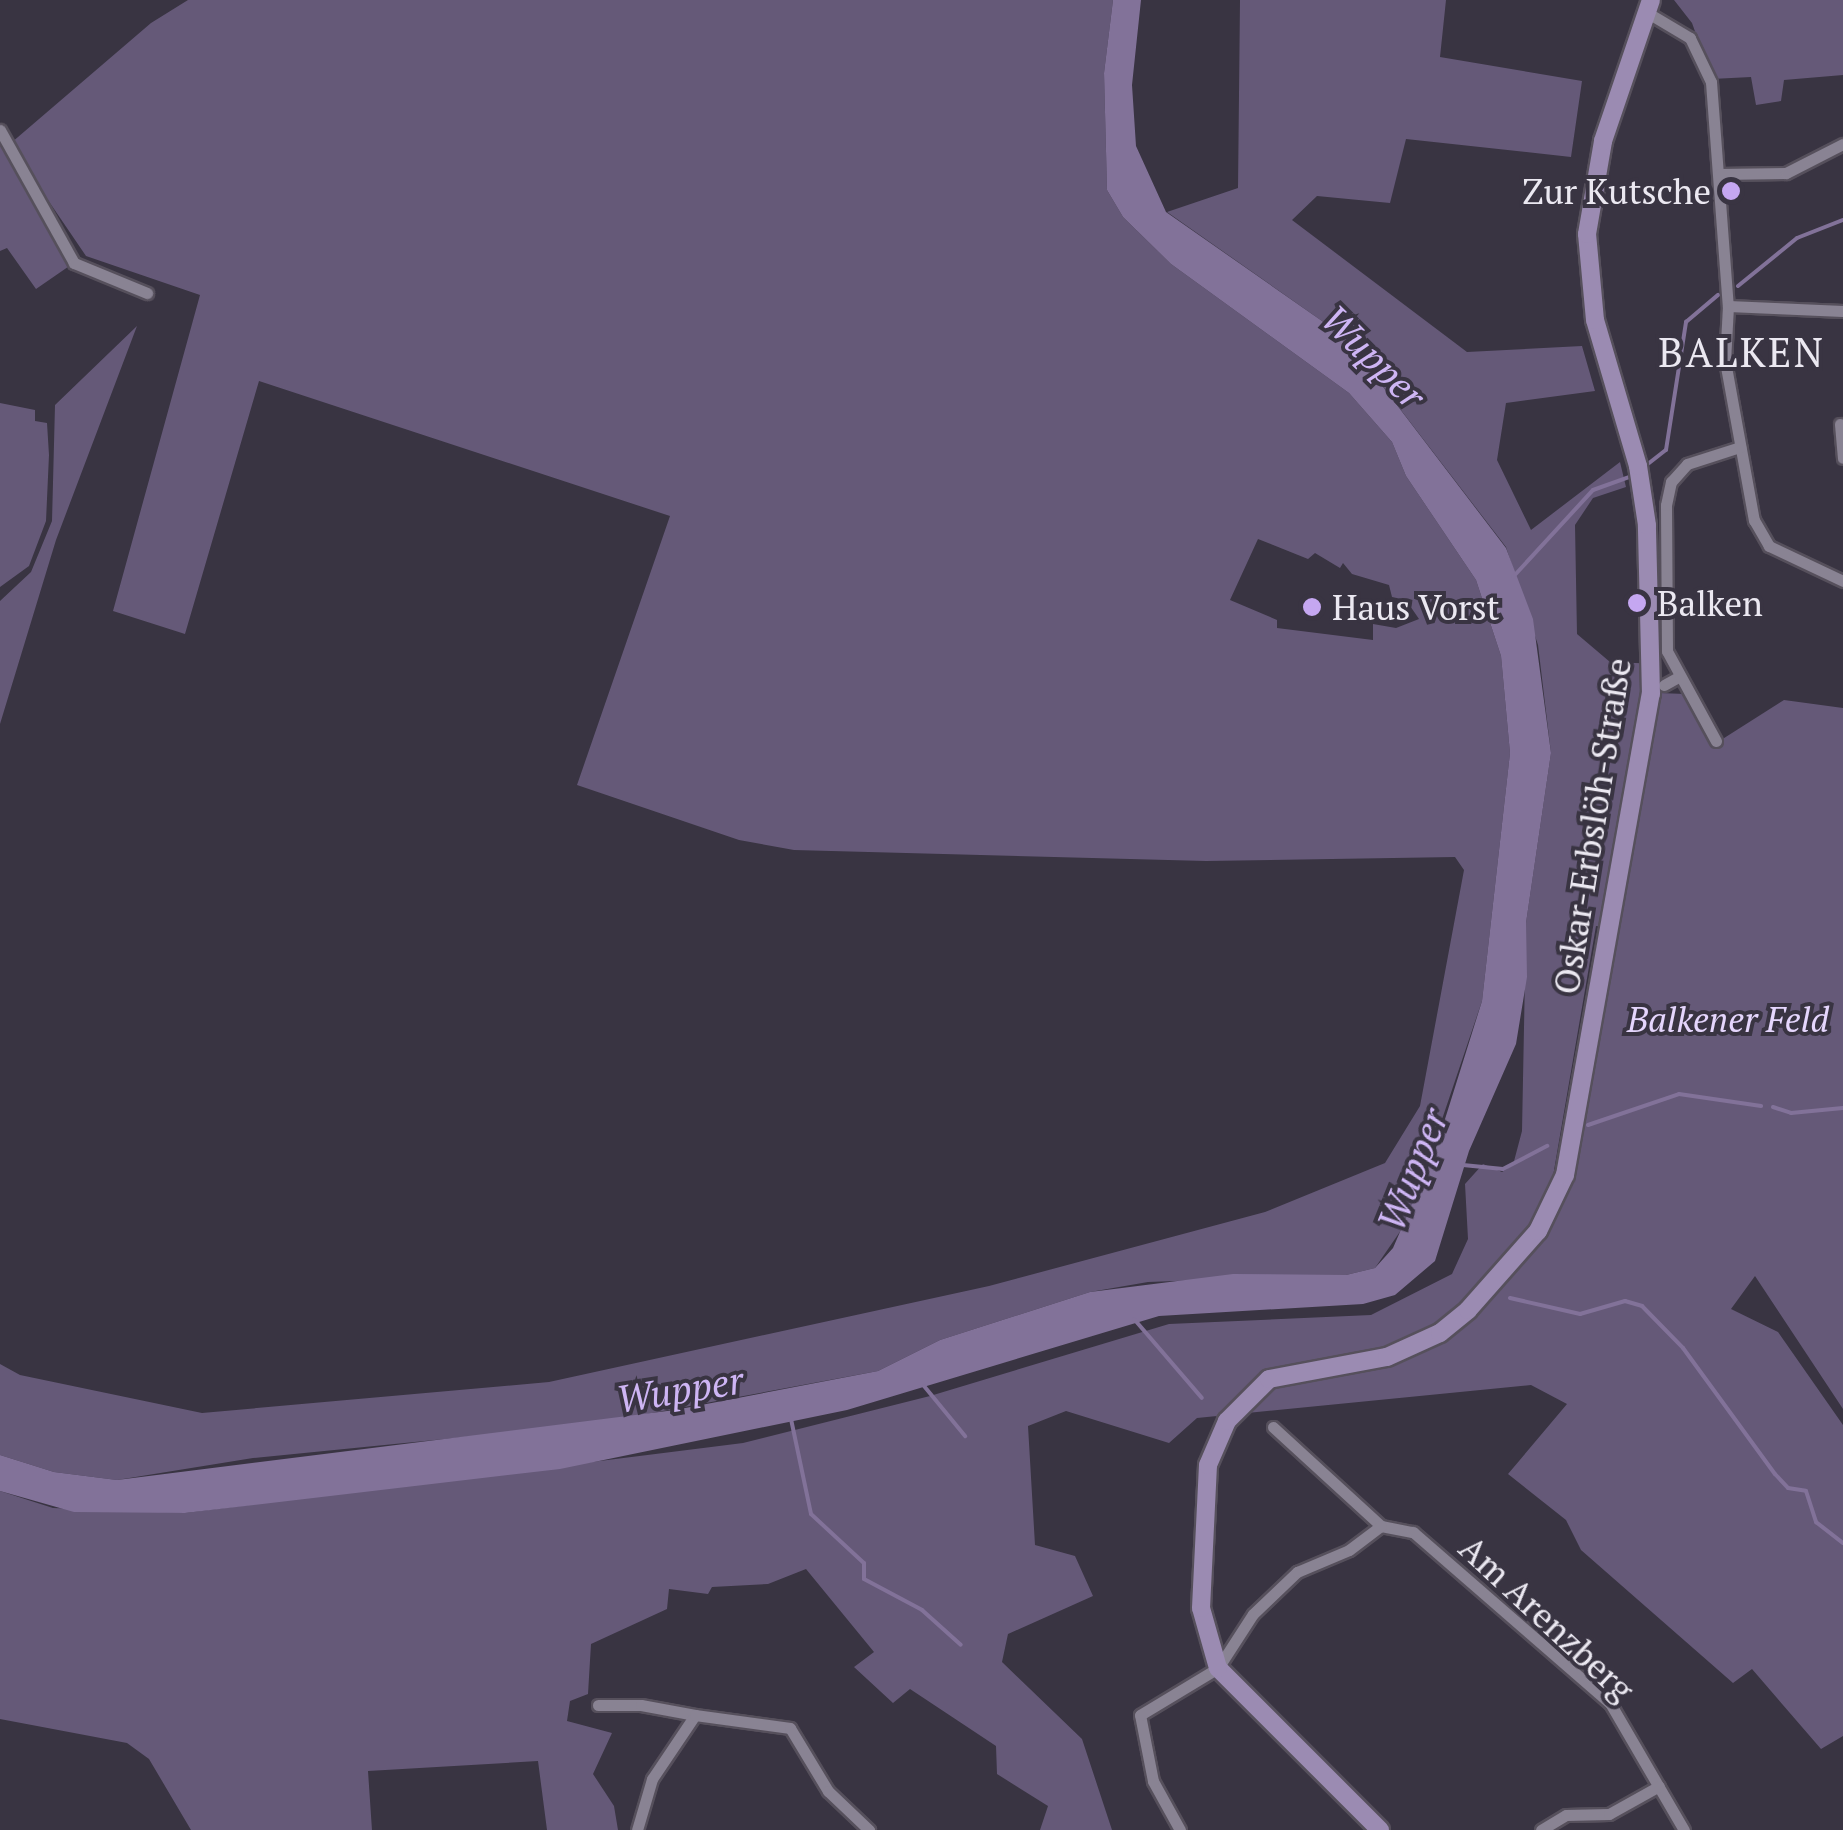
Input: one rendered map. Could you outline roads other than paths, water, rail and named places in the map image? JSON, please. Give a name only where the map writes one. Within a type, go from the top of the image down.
[{"type":"main road","name":"Oskar-Erbslöh-Straße","points":[[1218,1668],[1201,1608],[1200,1530],[1208,1465],[1228,1421],[1269,1379],[1387,1357],[1440,1333],[1526,1247],[1559,1192],[1649,710],[1652,604],[1639,474],[1595,320],[1587,234],[1603,141],[1649,7]]},
{"type":"main road","points":[[1218,1668],[1380,1830]]},
{"type":"street","points":[[1649,7],[1690,38],[1711,82],[1728,306],[1725,361],[1753,519],[1769,546],[1843,581]]},
{"type":"street","points":[[0,130],[74,263],[147,294]]},
{"type":"street","points":[[1719,174],[1786,173],[1843,144]]},
{"type":"street","points":[[1728,306],[1843,311]]},
{"type":"street","points":[[1840,424],[1843,458]]},
{"type":"street","points":[[1716,741],[1668,651],[1665,596],[1671,482],[1687,464],[1740,447]]},
{"type":"street","points":[[1664,685],[1680,676]]},
{"type":"street","name":"Am Arenzberg","points":[[1273,1427],[1380,1526],[1413,1532],[1610,1703],[1684,1830]]},
{"type":"street","points":[[1180,1830],[1153,1781],[1140,1715],[1218,1668],[1253,1614],[1296,1572],[1349,1550],[1380,1526]]},
{"type":"street","points":[[598,1705],[641,1704],[695,1716],[790,1728],[828,1790],[870,1830]]},
{"type":"street","points":[[637,1830],[652,1779],[695,1716]]},
{"type":"street","points":[[1541,1830],[1566,1815],[1609,1814],[1659,1786]]},
{"type":"waterway","points":[[1738,286],[1797,238],[1843,220]]},
{"type":"waterway","points":[[1644,467],[1666,450],[1686,322],[1718,295]]},
{"type":"waterway","points":[[1513,577],[1593,490],[1632,476]]},
{"type":"waterway","points":[[1588,1125],[1679,1094],[1761,1106]]},
{"type":"waterway","points":[[1773,1107],[1791,1113],[1843,1108]]},
{"type":"waterway","points":[[1463,1165],[1503,1169],[1547,1146]]},
{"type":"waterway","points":[[1510,1298],[1580,1314],[1625,1301],[1642,1306],[1683,1348],[1775,1474],[1788,1488],[1806,1491],[1816,1522],[1843,1543]]},
{"type":"waterway","points":[[1134,1319],[1202,1398]]},
{"type":"waterway","points":[[924,1386],[965,1436]]},
{"type":"waterway","points":[[791,1419],[811,1514],[864,1563],[864,1579],[922,1610],[961,1645]]},
{"type":"place","name":"Zur Kutsche","points":[[1731,191]]},
{"type":"place","name":"Balken","points":[[1637,603]]},
{"type":"place","name":"Haus Vorst","points":[[1312,607]]},
{"type":"district","name":"BALKEN","points":[[1742,352]]},
{"type":"water label","name":"Wupper","points":[[1373,357]]},
{"type":"water label","name":"Wupper","points":[[1413,1170]]},
{"type":"water label","name":"Wupper","points":[[680,1390]]},
{"type":"park label","name":"Balkener Feld","points":[[1728,1019]]}]
